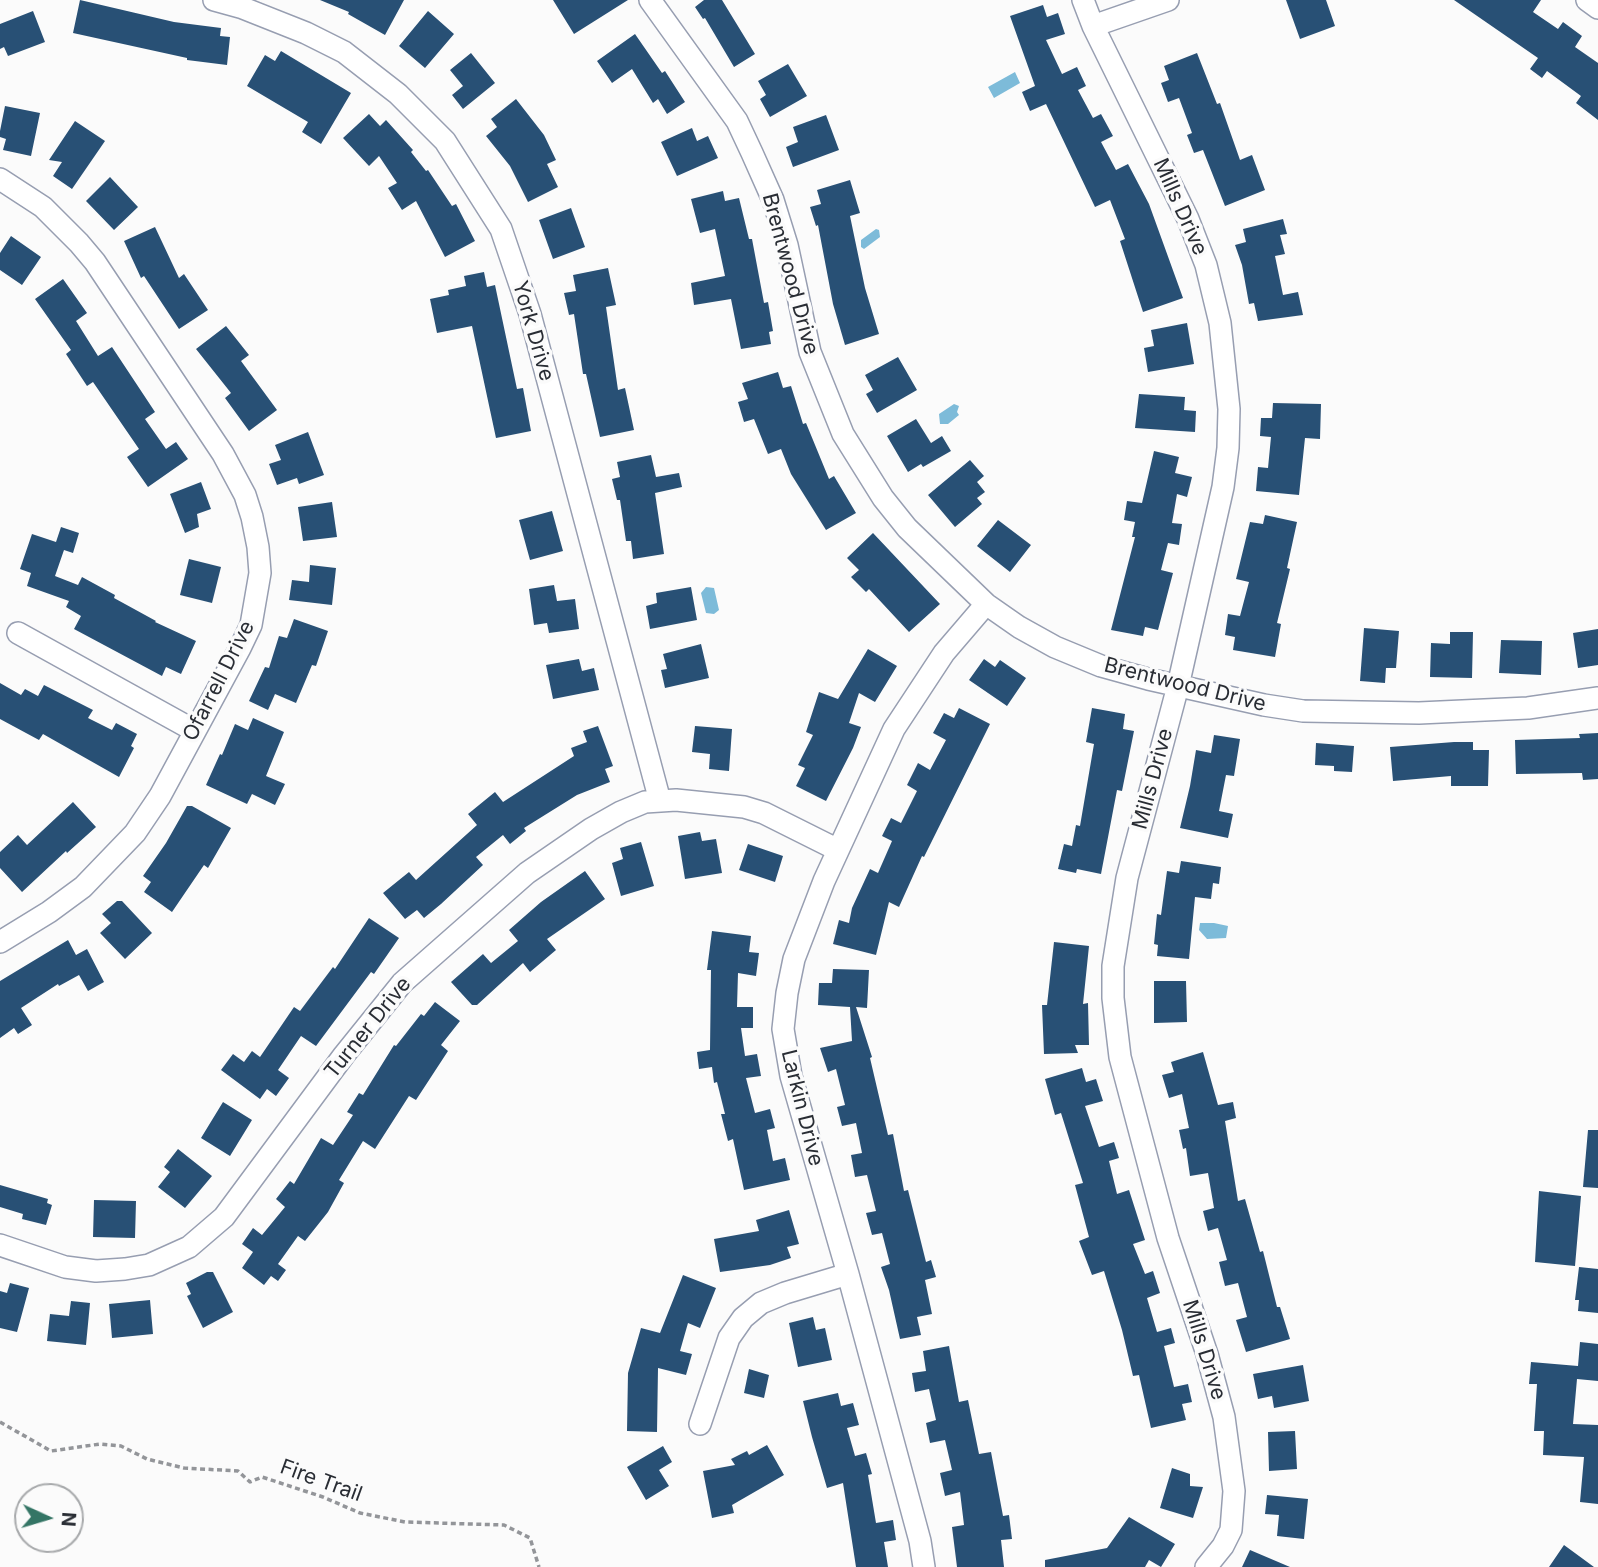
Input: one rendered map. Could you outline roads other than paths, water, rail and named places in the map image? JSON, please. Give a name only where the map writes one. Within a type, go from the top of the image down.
[{"type":"street","name":"York Drive","points":[[214,0],[243,8],[306,33],[344,52],[398,93],[445,141],[501,229],[530,314],[660,801]]},
{"type":"street","name":"Brentwood Drive","points":[[650,0],[737,121],[752,152],[787,246],[810,352],[843,434],[883,498],[907,528],[986,604],[1055,647],[1101,666],[1178,686],[1303,711],[1433,712],[1528,708],[1598,698]]},
{"type":"street","name":"Mills Drive","points":[[1083,0],[1093,26],[1188,219],[1206,265],[1220,323],[1226,365],[1229,409],[1223,487],[1178,686],[1127,878],[1113,967],[1120,1057],[1168,1238],[1207,1354],[1224,1417],[1234,1491],[1231,1530],[1223,1546],[1206,1567]]},
{"type":"street","points":[[1093,26],[1168,0]]},
{"type":"street","points":[[1587,0],[1598,8]]},
{"type":"street","name":"Ofarrell Drive","points":[[0,179],[43,207],[95,262],[223,454],[245,495],[258,547],[260,573],[251,625],[160,796],[135,834],[83,887],[50,912],[0,942]]},
{"type":"street","name":"Larkin Drive","points":[[924,1567],[920,1541],[848,1274],[790,1076],[783,1029],[794,959],[838,850],[894,729],[944,653],[986,604]]},
{"type":"street","points":[[18,633],[195,731]]},
{"type":"street","name":"Turner Drive","points":[[0,1245],[65,1267],[96,1271],[149,1265],[189,1247],[223,1217],[344,1055],[402,983],[527,873],[621,812],[645,802],[676,800],[744,807],[764,813],[838,850]]},
{"type":"street","points":[[700,1424],[729,1338],[743,1318],[761,1303],[848,1274]]},
{"type":"water","points":[[1015,72],[1020,83],[994,98],[988,87]]},
{"type":"water","points":[[876,229],[879,230],[880,237],[864,249],[861,247],[861,240]]},
{"type":"water","points":[[954,404],[959,406],[959,415],[948,424],[940,424],[939,414]]},
{"type":"water","points":[[706,587],[714,588],[719,610],[714,614],[706,613],[701,593]]},
{"type":"water","points":[[1200,923],[1228,926],[1226,938],[1207,939],[1199,930]]}]
